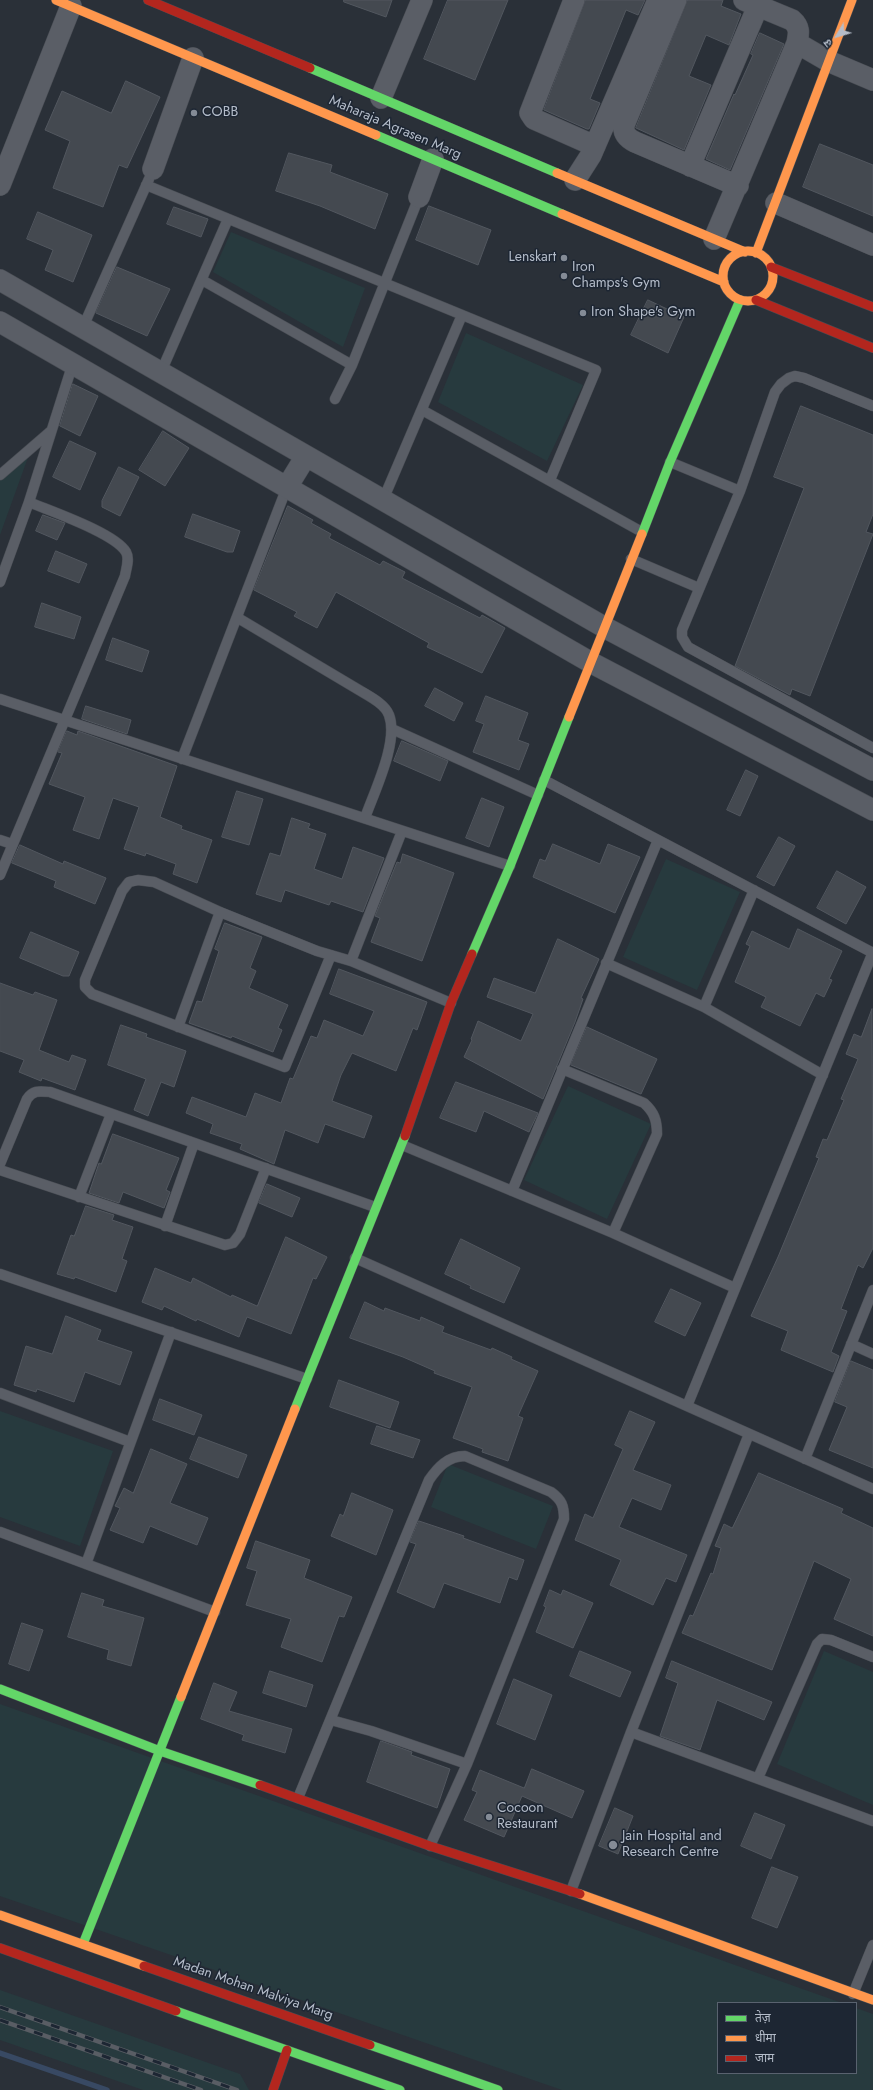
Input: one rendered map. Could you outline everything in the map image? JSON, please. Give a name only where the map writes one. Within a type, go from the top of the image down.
[{"type":"street","name":"Maharaja Agrasen Marg","points":[[148,0],[745,252],[756,253]]},
{"type":"street","points":[[381,98],[422,0]]},
{"type":"street","points":[[574,0],[530,113],[534,119],[595,146]]},
{"type":"street","points":[[575,180],[595,146],[658,0]]},
{"type":"street","points":[[676,0],[624,125],[623,131],[627,138],[635,142],[738,186]]},
{"type":"street","points":[[756,300],[764,296],[769,290],[773,274],[767,260],[756,253],[852,0]]},
{"type":"street","name":"Maharaja Agrasen Marg","points":[[63,3],[724,282],[733,296],[740,300]]},
{"type":"street","points":[[0,185],[63,3]]},
{"type":"street","points":[[690,166],[751,3],[792,20],[797,25],[800,32],[798,43],[714,239]]},
{"type":"street","points":[[798,43],[828,61],[873,80]]},
{"type":"street","points":[[150,177],[193,58]]},
{"type":"street","points":[[419,197],[433,159]]},
{"type":"street","points":[[776,203],[873,246]]},
{"type":"street","points":[[724,282],[726,266],[737,254],[745,252]]},
{"type":"street","points":[[771,267],[873,308]]},
{"type":"street","points":[[0,280],[604,627],[873,770]]},
{"type":"street","points":[[83,1944],[375,1207],[402,1145],[451,1003],[510,866],[670,462],[740,300],[756,300],[873,348]]},
{"type":"street","points":[[0,322],[590,662],[873,810]]},
{"type":"street","points":[[288,487],[306,456]]},
{"type":"street","points":[[0,1689],[160,1751],[298,1798],[430,1846],[570,1891],[873,2000]]},
{"type":"street","name":"Madan Mohan Malviya Marg","points":[[0,1915],[498,2090]]},
{"type":"street","points":[[0,1948],[400,2090]]},
{"type":"street","points":[[273,2090],[287,2050]]},
{"type":"lane","points":[[83,327],[150,177],[228,219],[596,370],[550,480]]},
{"type":"lane","points":[[335,399],[352,365],[419,197]]},
{"type":"lane","points":[[161,372],[228,219]]},
{"type":"lane","points":[[202,280],[352,365]]},
{"type":"lane","points":[[383,500],[462,315]]},
{"type":"lane","points":[[0,582],[29,502],[73,363]]},
{"type":"lane","points":[[873,406],[804,378],[795,376],[789,378],[775,392],[740,491],[682,630],[682,638],[688,647],[873,748]]},
{"type":"lane","points":[[422,410],[642,532]]},
{"type":"lane","points":[[0,474],[52,431]]},
{"type":"lane","points":[[670,462],[740,491]]},
{"type":"lane","points":[[182,759],[288,487]]},
{"type":"lane","points":[[0,875],[124,576],[128,562],[126,552],[102,533],[29,502]]},
{"type":"lane","points":[[631,559],[699,588]]},
{"type":"lane","points":[[238,618],[377,702],[389,714],[392,729],[389,748],[365,818]]},
{"type":"lane","points":[[0,699],[510,866]]},
{"type":"lane","points":[[392,729],[538,795]]},
{"type":"lane","points":[[544,780],[873,953],[687,1406]]},
{"type":"lane","points":[[351,961],[402,831]]},
{"type":"lane","points":[[0,840],[12,844]]},
{"type":"lane","points":[[512,1191],[658,840]]},
{"type":"lane","points":[[331,955],[285,1067],[92,994],[85,987],[85,980],[122,891],[129,882],[138,880],[154,882],[220,912],[331,955],[351,961],[451,1003]]},
{"type":"lane","points":[[704,1007],[754,890]]},
{"type":"lane","points":[[178,1027],[220,912]]},
{"type":"lane","points":[[606,963],[704,1007],[823,1075]]},
{"type":"lane","points":[[562,1069],[644,1103],[653,1111],[657,1122],[657,1134],[612,1232]]},
{"type":"lane","points":[[0,1164],[27,1099],[31,1093],[39,1091],[50,1092],[375,1207]]},
{"type":"lane","points":[[79,1197],[111,1114]]},
{"type":"lane","points":[[165,1226],[194,1143]]},
{"type":"lane","points":[[402,1145],[612,1232],[735,1288]]},
{"type":"lane","points":[[0,1170],[218,1244],[225,1245],[233,1243],[240,1234],[266,1168]]},
{"type":"lane","points":[[355,1258],[873,1489]]},
{"type":"lane","points":[[0,1274],[307,1379]]},
{"type":"lane","points":[[805,1459],[873,1290]]},
{"type":"lane","points":[[86,1564],[171,1332]]},
{"type":"lane","points":[[851,1344],[873,1354]]},
{"type":"lane","points":[[0,1393],[130,1442]]},
{"type":"lane","points":[[570,1891],[749,1434]]},
{"type":"lane","points":[[298,1798],[429,1480],[444,1462],[456,1456],[465,1456],[551,1492],[560,1498],[564,1508],[564,1519],[467,1764],[430,1846]]},
{"type":"lane","points":[[0,1532],[215,1612]]},
{"type":"lane","points":[[758,1778],[817,1644],[822,1639],[831,1640],[873,1656]]},
{"type":"lane","points":[[331,1720],[371,1731],[467,1764]]},
{"type":"lane","points":[[631,1732],[873,1821]]},
{"type":"lane","points":[[853,1994],[873,1945]]},
{"type":"green space","points":[[231,232],[365,288],[343,347],[213,272]]},
{"type":"green space","points":[[466,333],[583,385],[547,461],[438,402]]},
{"type":"green space","points":[[35,438],[0,535],[0,469]]},
{"type":"green space","points":[[666,859],[740,892],[697,990],[623,957]]},
{"type":"green space","points":[[568,1086],[651,1124],[607,1219],[524,1180]]},
{"type":"green space","points":[[0,1411],[113,1451],[80,1546],[0,1517]]},
{"type":"green space","points":[[448,1464],[553,1506],[536,1549],[431,1507]]},
{"type":"green space","points":[[824,1651],[873,1672],[873,1805],[777,1764]]},
{"type":"green space","points":[[0,1704],[839,2002],[717,2002],[717,2074],[857,2074],[857,2008],[873,2014],[873,2090],[562,2090],[0,1896]]},
{"type":"green space","points":[[0,1990],[240,2074],[249,2090],[143,2090],[0,2040]]},
{"type":"building","points":[[344,0],[392,0],[386,17],[344,2]]},
{"type":"building","points":[[448,0],[508,0],[475,80],[424,59]]},
{"type":"building","points":[[586,0],[645,0],[638,15],[626,10],[590,99],[600,103],[589,129],[544,110]]},
{"type":"building","points":[[688,0],[723,0],[721,6],[741,14],[729,45],[706,35],[689,76],[711,85],[684,150],[636,128]]},
{"type":"building","points":[[760,33],[784,44],[730,170],[706,159],[734,94],[735,95],[753,55],[751,54]]},
{"type":"building","points":[[126,81],[160,97],[127,168],[119,165],[103,207],[53,188],[70,141],[45,130],[62,91],[111,113]]},
{"type":"building","points":[[820,144],[873,165],[873,216],[803,187]]},
{"type":"building","points":[[289,153],[332,165],[330,172],[388,194],[375,229],[320,206],[276,191]]},
{"type":"building","points":[[429,206],[491,230],[478,265],[416,240]]},
{"type":"building","points":[[174,207],[208,219],[201,237],[167,224]]},
{"type":"building","points":[[38,212],[92,235],[73,282],[45,270],[53,250],[27,239]]},
{"type":"building","points":[[117,267],[170,289],[147,336],[96,313]]},
{"type":"building","points":[[648,300],[684,317],[668,353],[631,335]]},
{"type":"building","points":[[73,384],[98,396],[80,436],[60,426]]},
{"type":"building","points":[[801,406],[873,435],[873,514],[866,532],[873,534],[810,696],[792,689],[790,695],[735,666],[804,488],[774,477]]},
{"type":"building","points":[[163,431],[189,448],[165,486],[139,470]]},
{"type":"building","points":[[70,441],[96,453],[80,490],[53,477]]},
{"type":"building","points":[[119,467],[139,477],[120,516],[102,507],[102,501]]},
{"type":"building","points":[[288,506],[313,520],[311,523],[331,534],[329,538],[380,565],[383,561],[405,572],[402,578],[480,618],[482,615],[505,628],[482,673],[427,647],[429,643],[336,592],[317,628],[294,616],[297,612],[254,590]]},
{"type":"building","points":[[193,514],[240,531],[233,552],[227,552],[185,537]]},
{"type":"building","points":[[43,515],[65,523],[57,540],[36,531]]},
{"type":"building","points":[[56,551],[87,564],[79,583],[48,571]]},
{"type":"building","points":[[42,603],[81,617],[74,639],[35,627]]},
{"type":"building","points":[[113,638],[149,651],[142,672],[106,660]]},
{"type":"building","points":[[435,688],[463,703],[454,721],[425,706]]},
{"type":"building","points":[[486,696],[528,713],[518,740],[529,744],[519,770],[473,752],[484,724],[476,721]]},
{"type":"building","points":[[86,706],[131,720],[127,734],[82,719]]},
{"type":"building","points":[[67,731],[77,735],[78,731],[177,766],[160,817],[182,826],[181,829],[212,840],[197,883],[173,874],[176,864],[146,853],[145,856],[124,849],[139,807],[113,798],[99,839],[73,830],[85,797],[49,784],[62,753],[58,752]]},
{"type":"building","points":[[402,741],[448,761],[440,781],[394,761]]},
{"type":"building","points":[[746,770],[758,776],[740,816],[727,810]]},
{"type":"building","points":[[237,791],[263,799],[249,845],[222,837]]},
{"type":"building","points":[[482,798],[504,807],[489,847],[466,838]]},
{"type":"building","points":[[292,818],[310,824],[308,828],[326,834],[314,869],[342,879],[353,847],[384,858],[363,912],[331,901],[329,905],[285,890],[281,902],[256,894],[270,853],[280,856]]},
{"type":"building","points":[[779,837],[795,846],[774,886],[757,877]]},
{"type":"building","points":[[553,844],[600,864],[608,844],[640,857],[615,913],[533,877],[540,859],[545,861]]},
{"type":"building","points":[[20,845],[63,864],[64,861],[106,878],[95,904],[54,887],[56,881],[12,863]]},
{"type":"building","points":[[403,854],[454,873],[422,961],[371,942],[380,918],[375,916],[397,862],[400,863]]},
{"type":"building","points":[[837,871],[866,887],[846,924],[817,908]]},
{"type":"building","points":[[225,923],[262,937],[250,968],[256,971],[249,988],[288,1005],[278,1028],[282,1030],[273,1052],[232,1036],[231,1038],[189,1023],[197,1001],[202,1002],[219,951],[215,949]]},
{"type":"building","points":[[798,929],[842,951],[829,979],[832,980],[824,997],[816,993],[800,1026],[761,1007],[766,997],[735,982],[750,946],[746,944],[752,931],[789,949]]},
{"type":"building","points":[[31,932],[79,952],[69,976],[63,976],[20,958]]},
{"type":"building","points":[[558,939],[599,959],[581,998],[583,999],[575,1022],[543,1099],[464,1057],[472,1040],[471,1039],[478,1021],[521,1041],[533,1014],[487,997],[494,978],[535,993]]},
{"type":"building","points":[[339,969],[427,1002],[417,1030],[413,1028],[396,1071],[352,1053],[341,1075],[332,1101],[372,1116],[364,1138],[325,1124],[318,1143],[285,1130],[274,1164],[240,1149],[242,1144],[210,1133],[213,1124],[186,1113],[192,1097],[246,1117],[255,1093],[281,1103],[290,1078],[293,1079],[311,1036],[317,1038],[324,1020],[363,1036],[374,1011],[330,994]]},
{"type":"building","points":[[0,983],[33,995],[35,992],[57,1000],[39,1050],[69,1062],[72,1055],[86,1060],[75,1090],[42,1078],[41,1081],[19,1072],[24,1060],[0,1051]]},
{"type":"building","points":[[872,1009],[873,1248],[863,1268],[858,1265],[841,1309],[847,1311],[831,1352],[839,1356],[833,1372],[781,1350],[788,1331],[751,1316],[778,1257],[819,1158],[816,1157],[823,1139],[827,1140],[844,1100],[841,1099],[858,1059],[846,1054],[854,1034],[861,1037]]},
{"type":"building","points":[[121,1025],[147,1034],[146,1037],[186,1051],[174,1087],[161,1082],[148,1116],[134,1110],[146,1079],[108,1065]]},
{"type":"building","points":[[587,1027],[657,1059],[641,1094],[571,1065]]},
{"type":"building","points":[[456,1082],[538,1113],[529,1132],[484,1111],[476,1132],[440,1118]]},
{"type":"building","points":[[113,1134],[179,1158],[166,1190],[170,1192],[164,1208],[123,1192],[119,1203],[89,1193],[99,1163],[101,1164]]},
{"type":"building","points":[[267,1184],[300,1198],[292,1217],[259,1203]]},
{"type":"building","points":[[86,1206],[114,1215],[112,1220],[133,1227],[122,1259],[127,1261],[116,1292],[75,1277],[74,1279],[57,1274],[71,1235],[74,1236]]},
{"type":"building","points":[[286,1237],[327,1257],[316,1279],[313,1278],[291,1334],[247,1317],[239,1337],[197,1319],[196,1321],[164,1306],[162,1310],[142,1302],[155,1268],[191,1283],[193,1278],[231,1297],[232,1295],[257,1306]]},
{"type":"building","points":[[461,1239],[520,1268],[504,1303],[470,1288],[471,1286],[445,1274]]},
{"type":"building","points":[[671,1289],[701,1303],[685,1336],[655,1322]]},
{"type":"building","points":[[365,1302],[384,1311],[385,1308],[420,1321],[421,1317],[444,1327],[442,1332],[491,1350],[492,1348],[512,1357],[511,1359],[538,1371],[518,1416],[523,1418],[508,1461],[482,1452],[483,1449],[453,1438],[472,1387],[434,1373],[435,1371],[403,1357],[350,1338]]},
{"type":"building","points":[[66,1316],[101,1330],[97,1340],[132,1352],[120,1385],[85,1372],[74,1402],[37,1389],[36,1392],[14,1385],[26,1346],[52,1354]]},
{"type":"building","points":[[851,1361],[873,1370],[873,1468],[829,1450],[847,1407],[835,1402]]},
{"type":"building","points":[[339,1380],[399,1402],[390,1428],[330,1407]]},
{"type":"building","points":[[160,1399],[202,1415],[194,1435],[153,1420]]},
{"type":"building","points":[[630,1411],[655,1422],[633,1470],[671,1485],[661,1510],[632,1498],[619,1527],[687,1555],[676,1582],[666,1578],[653,1605],[610,1585],[621,1560],[575,1540],[585,1514],[593,1518],[623,1449],[615,1445]]},
{"type":"building","points":[[377,1426],[420,1440],[413,1458],[371,1444]]},
{"type":"building","points":[[199,1437],[247,1455],[238,1478],[190,1459]]},
{"type":"building","points":[[151,1449],[187,1464],[170,1503],[208,1518],[197,1545],[150,1526],[143,1543],[110,1530],[120,1508],[115,1506],[124,1488],[133,1493]]},
{"type":"building","points":[[759,1473],[843,1509],[841,1513],[873,1528],[873,1636],[834,1619],[851,1579],[814,1561],[772,1670],[682,1633],[690,1615],[693,1616],[711,1573],[713,1574],[721,1548],[715,1546],[724,1524],[732,1528]]},
{"type":"building","points":[[352,1493],[393,1510],[376,1555],[331,1536],[340,1514],[343,1516]]},
{"type":"building","points":[[419,1521],[464,1536],[463,1538],[524,1560],[517,1580],[509,1577],[500,1603],[444,1583],[434,1608],[397,1592],[416,1544],[410,1542]]},
{"type":"building","points":[[256,1541],[310,1560],[304,1578],[352,1597],[344,1617],[339,1616],[322,1662],[281,1647],[291,1619],[246,1605],[257,1571],[247,1568]]},
{"type":"building","points":[[550,1590],[561,1595],[563,1590],[593,1603],[573,1648],[536,1632],[546,1607],[544,1606]]},
{"type":"building","points":[[82,1593],[104,1600],[102,1606],[144,1618],[131,1666],[107,1659],[109,1650],[68,1637]]},
{"type":"building","points":[[22,1623],[43,1630],[29,1671],[9,1664]]},
{"type":"building","points":[[580,1651],[631,1672],[620,1697],[570,1676]]},
{"type":"building","points":[[672,1661],[772,1702],[764,1720],[717,1700],[700,1750],[660,1736],[678,1683],[666,1678]]},
{"type":"building","points":[[270,1671],[313,1685],[306,1707],[263,1693]]},
{"type":"building","points":[[514,1679],[552,1695],[535,1740],[497,1724]]},
{"type":"building","points":[[214,1683],[237,1692],[229,1711],[292,1729],[285,1753],[242,1740],[244,1735],[201,1719]]},
{"type":"building","points":[[381,1741],[412,1752],[411,1755],[450,1769],[437,1808],[367,1782]]},
{"type":"building","points":[[532,1769],[584,1791],[572,1818],[522,1796],[504,1837],[464,1820],[477,1792],[472,1790],[480,1770],[524,1788]]},
{"type":"building","points":[[615,1808],[633,1816],[618,1854],[599,1846]]},
{"type":"building","points":[[755,1813],[785,1825],[771,1859],[741,1846]]},
{"type":"building","points":[[772,1867],[798,1877],[777,1928],[752,1918]]},
{"type":"waterway","points":[[0,2053],[107,2090]]},
{"type":"railway","points":[[0,2007],[237,2090]]},
{"type":"railway","points":[[0,2020],[201,2090]]},
{"type":"traffic: fast","points":[[310,68],[557,173]]},
{"type":"traffic: fast","points":[[376,135],[562,214]]},
{"type":"traffic: fast","points":[[642,534],[670,462],[740,300]]},
{"type":"traffic: fast","points":[[472,954],[510,866],[569,717]]},
{"type":"traffic: fast","points":[[295,1409],[405,1136]]},
{"type":"traffic: fast","points":[[0,1689],[160,1751],[260,1785]]},
{"type":"traffic: fast","points":[[83,1944],[181,1697]]},
{"type":"traffic: fast","points":[[176,2011],[400,2090]]},
{"type":"traffic: fast","points":[[370,2045],[498,2090]]},
{"type":"traffic: slow","points":[[56,0],[376,135]]},
{"type":"traffic: slow","points":[[756,253],[852,0]]},
{"type":"traffic: slow","points":[[557,173],[745,252]]},
{"type":"traffic: slow","points":[[562,214],[724,282]]},
{"type":"traffic: slow","points":[[748,251],[757,253],[768,262],[773,276],[771,285],[762,296],[748,301],[739,299],[728,290],[723,276],[725,267],[734,256],[748,251]]},
{"type":"traffic: slow","points":[[569,717],[642,534]]},
{"type":"traffic: slow","points":[[181,1697],[295,1409]]},
{"type":"traffic: slow","points":[[580,1894],[873,2000]]},
{"type":"traffic: slow","points":[[0,1915],[144,1966]]},
{"type":"traffic: jam","points":[[148,0],[310,68]]},
{"type":"traffic: jam","points":[[771,267],[873,307]]},
{"type":"traffic: jam","points":[[756,300],[873,348]]},
{"type":"traffic: jam","points":[[405,1136],[451,1003],[472,954]]},
{"type":"traffic: jam","points":[[260,1785],[430,1846],[580,1894]]},
{"type":"traffic: jam","points":[[0,1948],[176,2011]]},
{"type":"traffic: jam","points":[[144,1966],[370,2045]]},
{"type":"traffic: jam","points":[[273,2090],[287,2050]]},
{"type":"place","name":"COBB","points":[[194,113]]},
{"type":"place","name":"Lenskart","points":[[564,258]]},
{"type":"place","name":"Iron Champs's Gym","points":[[564,276]]},
{"type":"place","name":"Iron Shape's Gym","points":[[583,313]]},
{"type":"place","name":"Cocoon Restaurant","points":[[489,1817]]},
{"type":"place","name":"Jain Hospital and Research Centre","points":[[613,1845]]}]
